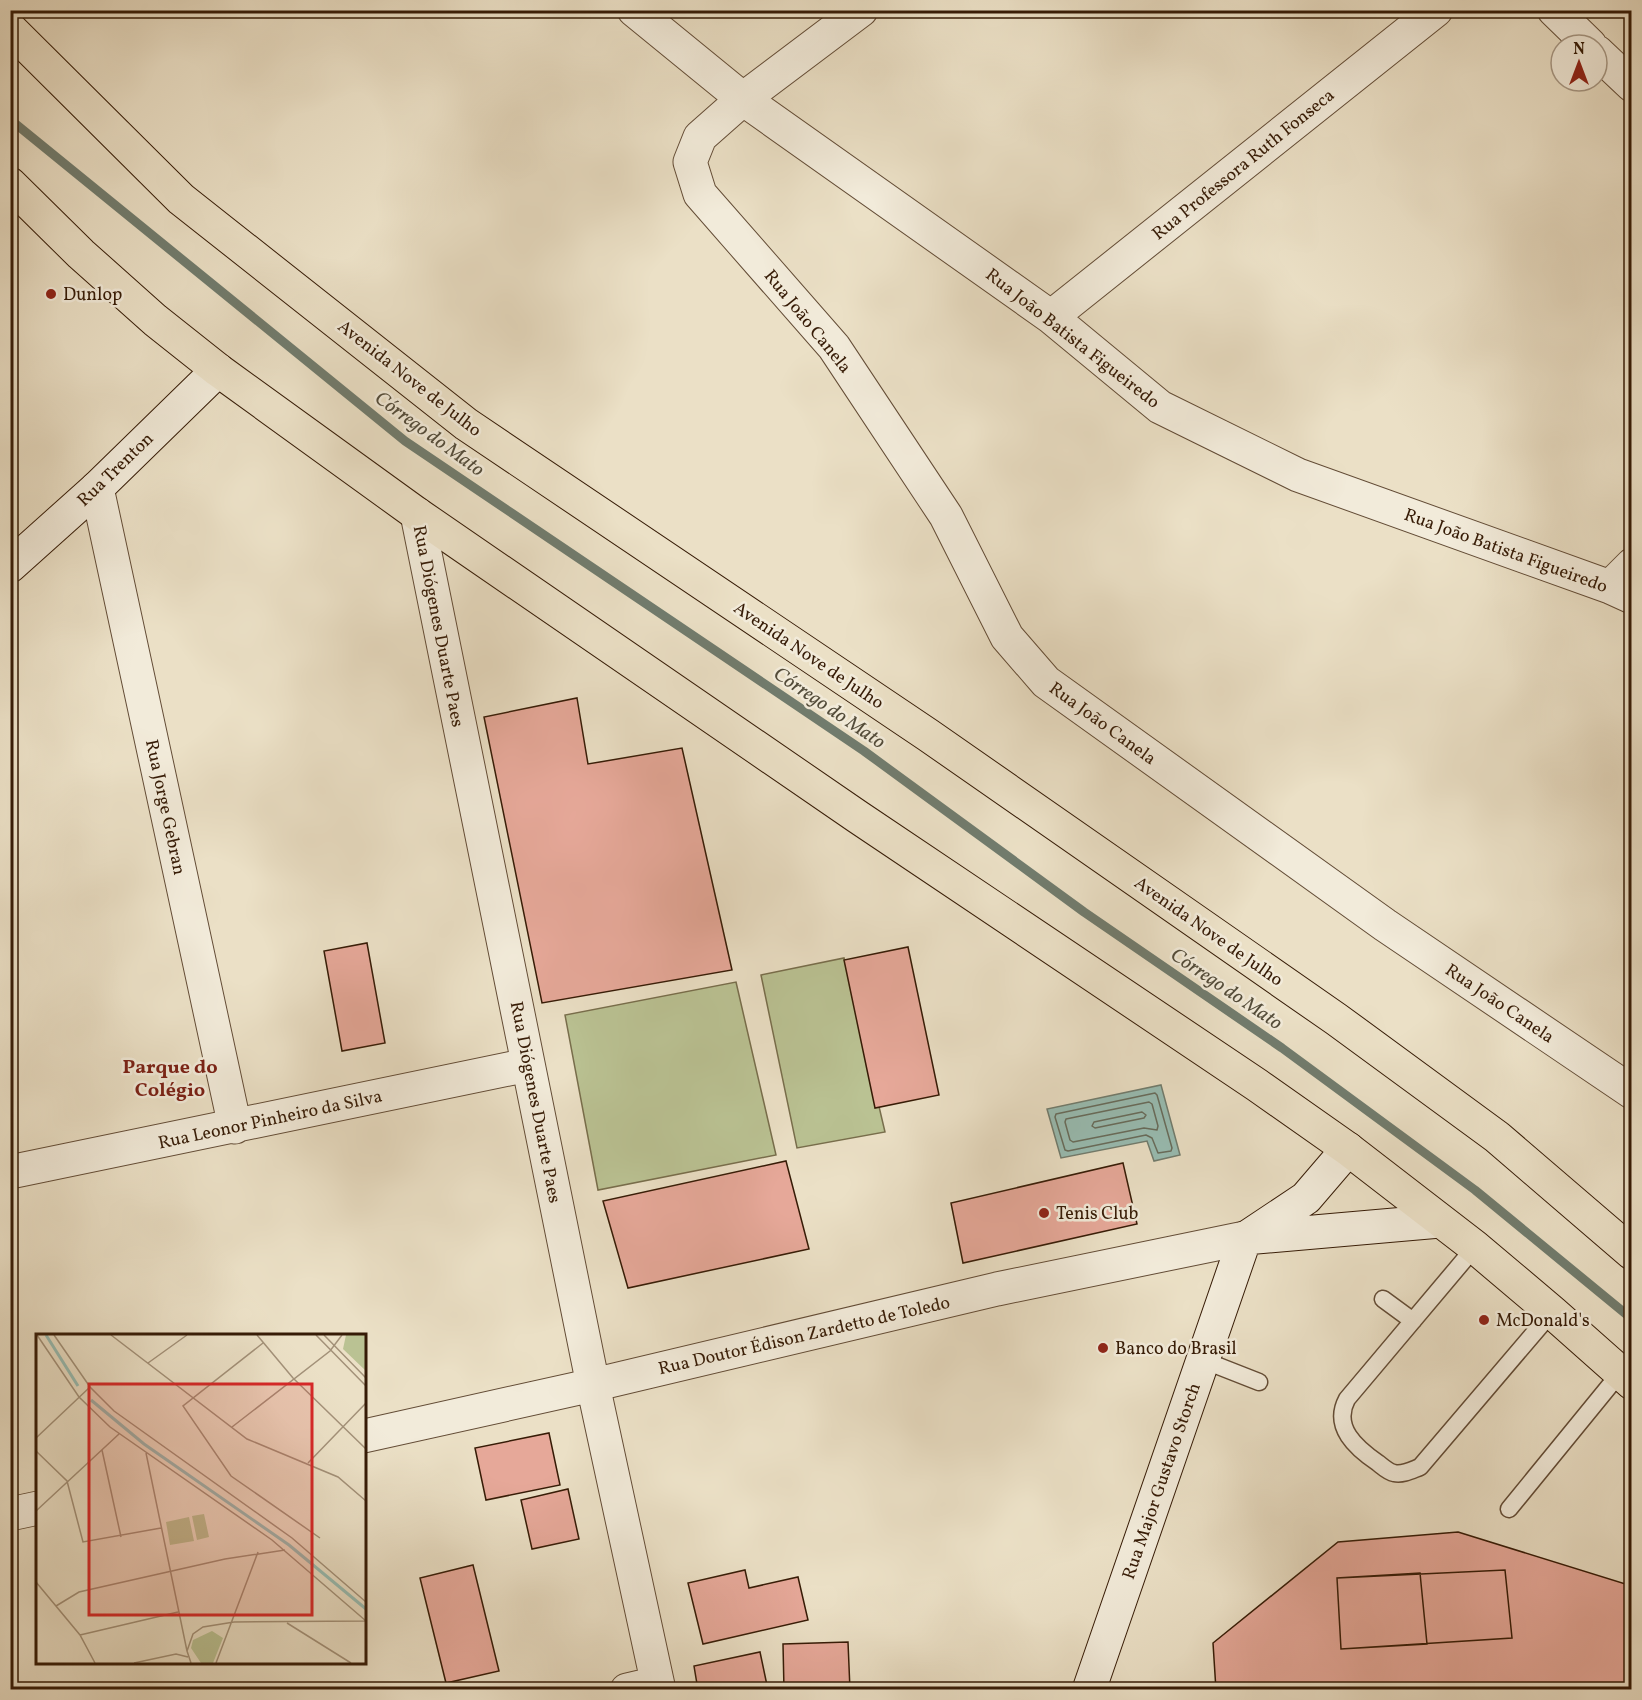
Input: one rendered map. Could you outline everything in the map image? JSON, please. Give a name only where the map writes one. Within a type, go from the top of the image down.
[{"type":"main road","name":"Avenida Nove de Julho","points":[[10,29],[181,199],[466,424],[928,735],[1336,1019],[1497,1137],[1632,1253]]},
{"type":"main road","points":[[10,184],[81,254],[155,320],[218,370],[417,514],[858,817],[1257,1085],[1348,1149],[1475,1247],[1626,1378]]},
{"type":"street","name":"Rua João Batista Figueiredo","points":[[634,10],[743,99],[1051,317],[1160,407],[1298,475],[1624,583]]},
{"type":"street","name":"Rua João Canela","points":[[861,10],[743,99],[700,137],[690,162],[700,194],[834,347],[946,516],[1007,637],[1046,682],[1385,925],[1632,1092]]},
{"type":"street","name":"Rua Professora Ruth Fonseca","points":[[1051,317],[1436,10]]},
{"type":"street","points":[[1554,10],[1578,33]]},
{"type":"street","points":[[1609,63],[1632,85]]},
{"type":"street","name":"Rua Trenton","points":[[10,566],[97,488],[218,370]]},
{"type":"street","name":"Rua Jorge Gebran","points":[[97,488],[235,1127]]},
{"type":"street","name":"Rua Diógenes Duarte Paes","points":[[417,514],[593,1386],[648,1687]]},
{"type":"street","name":"Rua Leonor Pinheiro da Silva","points":[[10,1172],[528,1065]]},
{"type":"street","name":"Rua Doutor Édison Zardetto de Toledo","points":[[1245,1238],[1306,1198],[1348,1149]]},
{"type":"street","name":"Rua Doutor Édison Zardetto de Toledo","points":[[366,1436],[593,1386],[997,1289],[1245,1238],[1440,1221]]},
{"type":"street","name":"Rua Major Gustavo Storch","points":[[1089,1689],[1245,1238]]},
{"type":"street","points":[[10,1514],[36,1508]]},
{"type":"lane","points":[[1475,1247],[1347,1400],[1342,1409],[1342,1422],[1350,1442],[1392,1473],[1405,1473],[1420,1467],[1552,1312]]},
{"type":"lane","points":[[1383,1299],[1413,1322]]},
{"type":"lane","points":[[1203,1360],[1259,1382]]},
{"type":"lane","points":[[1509,1509],[1626,1378]]},
{"type":"green space","points":[[844,958],[885,1132],[797,1148],[761,975]]},
{"type":"green space","points":[[736,982],[776,1155],[598,1190],[565,1015]]},
{"type":"water","points":[[1161,1085],[1180,1155],[1154,1161],[1147,1141],[1061,1158],[1047,1109]]},
{"type":"building","points":[[577,698],[588,764],[682,748],[732,970],[542,1003],[484,717]]},
{"type":"building","points":[[367,943],[385,1043],[342,1051],[324,951]]},
{"type":"building","points":[[908,947],[939,1095],[875,1108],[844,960]]},
{"type":"building","points":[[786,1161],[809,1249],[628,1288],[603,1201]]},
{"type":"building","name":"Tenis Club","points":[[1123,1163],[1137,1224],[963,1263],[951,1203]]},
{"type":"building","points":[[549,1433],[560,1485],[486,1500],[475,1448]]},
{"type":"building","points":[[568,1489],[579,1539],[532,1549],[521,1500]]},
{"type":"building","points":[[1458,1532],[1632,1586],[1632,1690],[1216,1690],[1213,1643],[1338,1542]]},
{"type":"building","points":[[473,1565],[499,1671],[446,1683],[420,1578]]},
{"type":"building","points":[[745,1570],[749,1588],[798,1577],[808,1620],[703,1644],[688,1583]]},
{"type":"building","points":[[1505,1570],[1512,1638],[1341,1649],[1337,1578]]},
{"type":"building","points":[[1420,1573],[1427,1644],[1341,1649],[1337,1578]]},
{"type":"building","points":[[848,1642],[850,1690],[784,1690],[783,1644]]},
{"type":"building","points":[[760,1652],[768,1690],[698,1690],[694,1666]]},
{"type":"waterway","name":"Córrego do Mato","points":[[12,121],[405,441],[864,751],[1084,912],[1282,1048],[1475,1190],[1632,1319]]},
{"type":"place","name":"Dunlop","points":[[51,294]]},
{"type":"place","name":"Tenis Club","points":[[1044,1213]]},
{"type":"place","name":"McDonald's","points":[[1484,1320]]},
{"type":"place","name":"Banco do Brasil","points":[[1103,1348]]},
{"type":"district","name":"Parque do Colégio","points":[[170,1078]]}]
